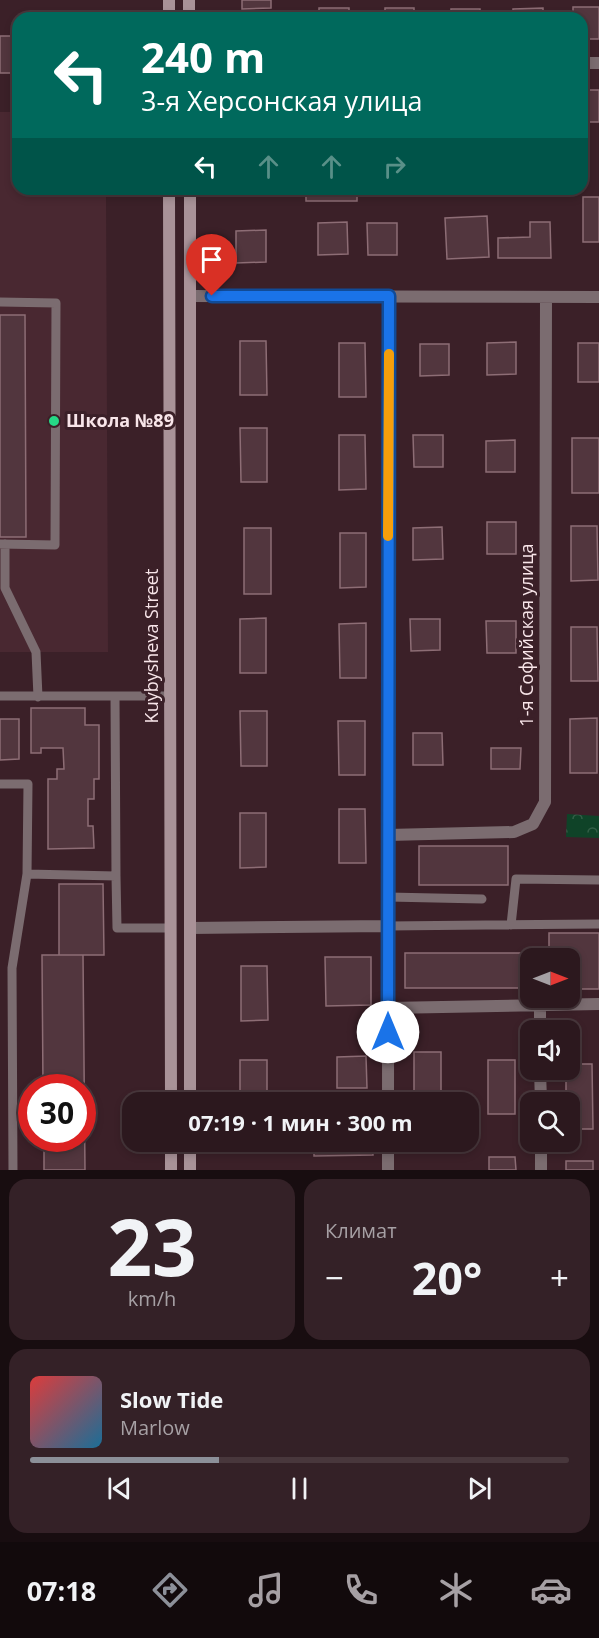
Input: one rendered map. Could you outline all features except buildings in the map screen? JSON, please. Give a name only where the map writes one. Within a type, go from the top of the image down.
[{"type":"main road","name":"Kuybysheva Street","points":[[169,195],[171,1092]]},
{"type":"main road","name":"Kuybysheva Street","points":[[190,195],[190,1092]]},
{"type":"main road","points":[[169,296],[190,296]]},
{"type":"main road","points":[[170,696],[190,696]]},
{"type":"main road","points":[[171,928],[190,928]]},
{"type":"main road","points":[[171,1152],[171,1170]]},
{"type":"main road","points":[[190,1152],[190,1170]]},
{"type":"street","points":[[190,296],[599,297]]},
{"type":"street","points":[[388,1092],[389,296]]},
{"type":"street","name":"1-я Софийская улица","points":[[388,835],[514,832],[533,824],[545,802],[546,297]]},
{"type":"street","points":[[190,928],[388,926]]},
{"type":"street","points":[[580,1004],[599,1004]]},
{"type":"street","points":[[388,1008],[520,1005]]},
{"type":"street","points":[[388,1152],[388,1170]]},
{"type":"street","points":[[541,1152],[541,1170]]},
{"type":"lane","points":[[0,302],[56,303],[55,545],[3,544],[5,588],[36,652],[38,697]]},
{"type":"lane","points":[[0,696],[170,696]]},
{"type":"lane","points":[[115,696],[117,928],[171,928]]},
{"type":"lane","points":[[0,784],[28,784],[27,874],[12,968],[13,1170]]},
{"type":"lane","points":[[27,874],[117,876]]},
{"type":"lane","points":[[511,925],[516,879],[599,880]]},
{"type":"lane","points":[[388,897],[482,899]]},
{"type":"lane","points":[[388,926],[599,924]]},
{"type":"lane","points":[[0,968],[12,968]]},
{"type":"shaded area","name":"Школа №89","points":[[0,112],[12,112],[12,195],[106,195],[108,652],[0,652]]},
{"type":"green space","points":[[567,814],[599,816],[599,838],[566,837]]},
{"type":"slow traffic","points":[[388,536],[389,354]]},
{"type":"place","name":"Школа №89","points":[[54,421]]},
{"type":"route","points":[[212,296],[389,296],[388,1032]]}]
